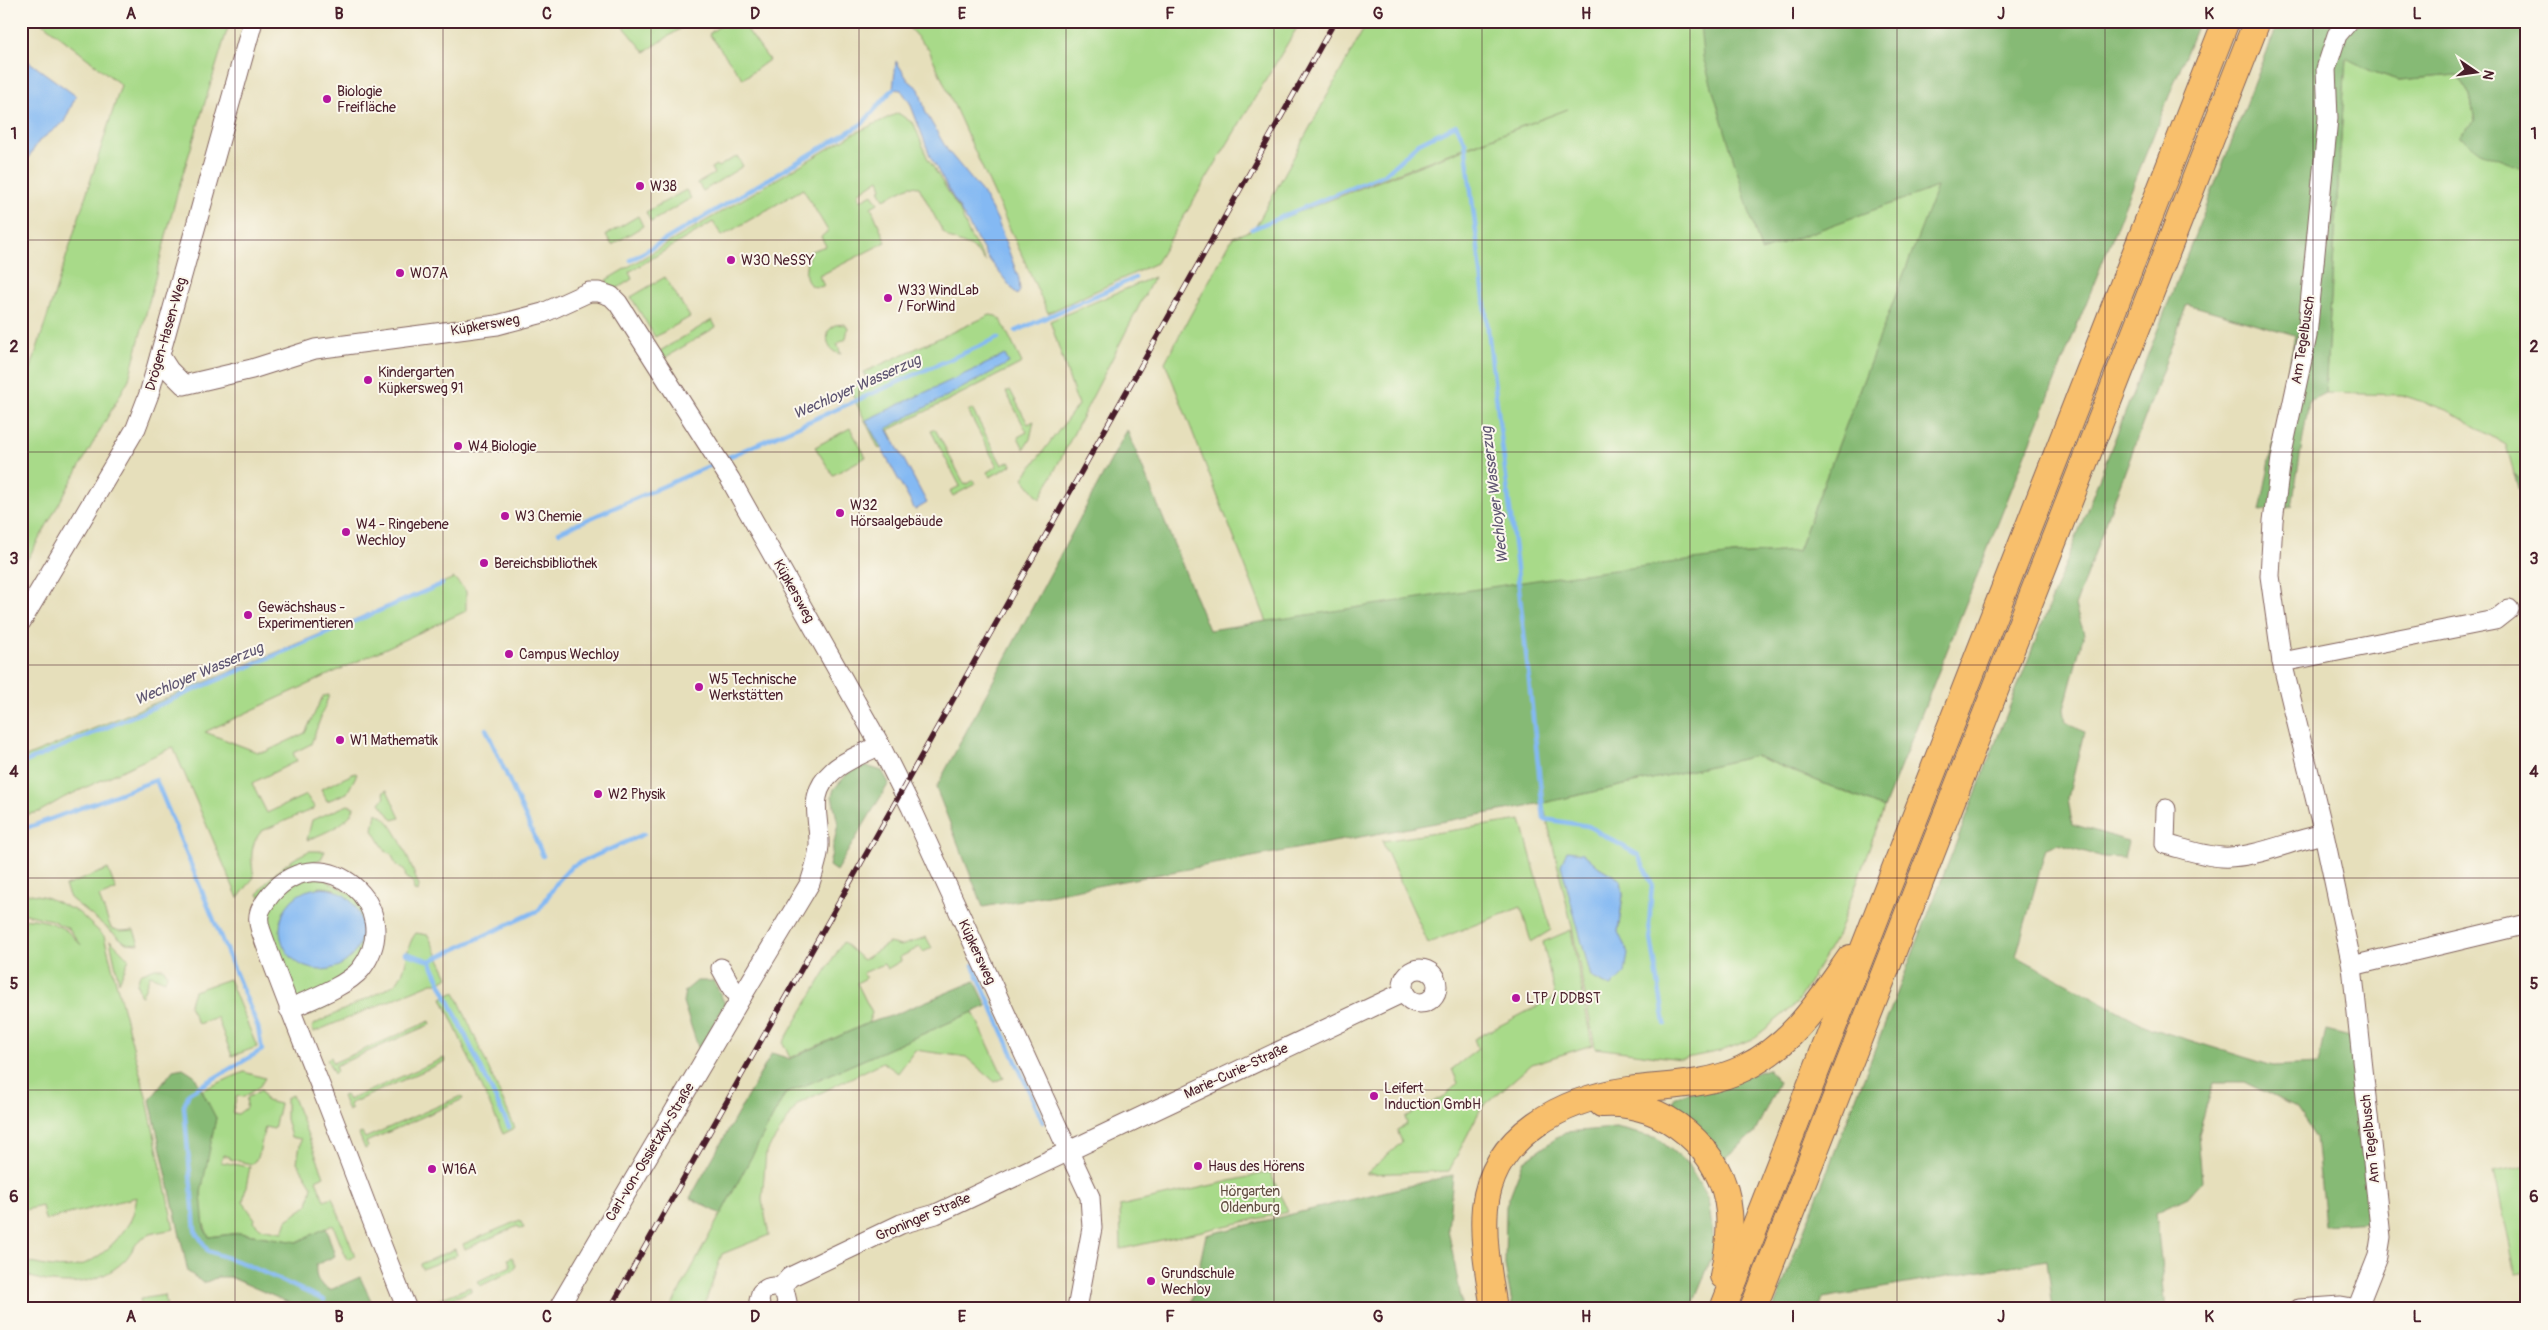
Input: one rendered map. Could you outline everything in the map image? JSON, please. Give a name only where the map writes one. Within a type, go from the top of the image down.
[{"type":"highway","points":[[1723,1309],[2226,21]]},
{"type":"highway","points":[[1753,1309],[2257,21]]},
{"type":"highway","points":[[1494,1309],[1484,1234],[1486,1205],[1494,1173],[1512,1145],[1536,1123],[1557,1110],[1591,1096],[1686,1084],[1717,1078],[1763,1058],[1782,1044],[1807,1018],[1874,922]]},
{"type":"highway","points":[[1557,1110],[1609,1103],[1635,1107],[1664,1116],[1688,1133],[1709,1155],[1721,1179],[1729,1210],[1729,1245],[1717,1309]]},
{"type":"street","name":"Drögen-Hasen-Weg","points":[[21,622],[120,459],[136,428],[149,394],[160,356],[253,21]]},
{"type":"street","name":"Am Tegelbusch","points":[[2348,21],[2337,35],[2326,69],[2328,118],[2307,336],[2281,458],[2273,521],[2270,576],[2282,662],[2324,834],[2352,966],[2382,1237],[2378,1256],[2358,1309]]},
{"type":"street","name":"Küpkersweg","points":[[149,394],[252,370],[315,349],[497,325],[543,313],[589,292],[599,292],[611,296],[618,303],[659,370],[712,450],[761,531],[880,745],[911,807],[1090,1197],[1092,1228],[1076,1309]]},
{"type":"street","points":[[160,356],[169,370],[184,385]]},
{"type":"street","points":[[2282,662],[2496,620],[2509,609]]},
{"type":"street","name":"Carl-von-Ossietzky-Straße","points":[[558,1309],[810,883],[817,863],[819,845],[814,801],[820,787],[834,771],[880,745]]},
{"type":"street","points":[[2166,808],[2165,844],[2193,852],[2223,857],[2252,853],[2324,834]]},
{"type":"street","points":[[289,1009],[344,983],[361,969],[372,947],[374,926],[369,904],[358,888],[342,878],[311,872],[292,877],[277,888],[259,909],[259,925],[289,1009],[407,1309]]},
{"type":"street","points":[[2352,966],[2527,924]]},
{"type":"street","points":[[721,968],[733,990],[742,996]]},
{"type":"street","name":"Marie-Curie-Straße","points":[[1068,1150],[1404,992]]},
{"type":"street","name":"Groninger Straße","points":[[761,1309],[759,1301],[761,1293],[770,1287],[780,1288],[790,1277],[902,1224],[936,1214],[1068,1150]]},
{"type":"street","points":[[780,1288],[787,1298],[785,1309]]},
{"type":"street","points":[[2299,1309],[2341,1306],[2358,1309]]},
{"type":"green space","points":[[40,21],[230,21],[178,190],[129,379],[21,571],[21,399],[121,85]]},
{"type":"green space","points":[[619,21],[692,21],[645,52]]},
{"type":"green space","points":[[726,21],[741,21],[769,60],[743,79],[709,34]]},
{"type":"green space","points":[[903,21],[1301,21],[1156,263],[1048,313],[929,50]]},
{"type":"green space","points":[[1368,21],[1704,21],[1700,23],[1761,251],[1938,186],[1798,551],[1733,555],[1267,622],[1165,362],[1233,237],[1568,109],[1256,226]]},
{"type":"green space","points":[[1704,21],[2199,21],[1884,808],[1756,756],[1543,803],[983,907],[936,788],[1127,430],[1209,630],[1543,579],[1733,555],[1798,551],[1937,187],[1761,251],[1703,57],[1700,23]]},
{"type":"green space","points":[[2279,21],[2527,21],[2527,170],[2480,152],[2459,136],[2475,121],[2470,95],[2457,75],[2399,80],[2371,71],[2346,58],[2325,393],[2309,401],[2292,506],[2260,511],[2295,335],[2187,304],[2075,606],[2084,633],[2064,709],[2066,722],[2084,732],[2068,798],[2072,824],[2128,841],[2124,858],[2103,857],[2058,844],[2046,848],[2016,956],[2150,1028],[2273,1066],[2319,1064],[2326,1030],[2354,1037],[2371,1222],[2325,1225],[2316,1137],[2295,1107],[2244,1082],[2214,1082],[2198,1134],[2202,1181],[2188,1197],[2156,1212],[2166,1309],[2053,1309],[2047,1260],[1823,1298],[1819,1309],[1773,1309]]},
{"type":"green space","points":[[2346,57],[2371,71],[2399,80],[2457,75],[2470,95],[2475,121],[2459,137],[2527,170],[2527,485],[2514,474],[2506,445],[2447,410],[2402,395],[2325,393]]},
{"type":"green space","points":[[898,113],[914,124],[927,157],[960,211],[970,236],[986,262],[972,247],[949,238],[943,232],[919,187],[910,186],[884,199],[879,190],[882,188],[879,179],[858,193],[860,201],[872,194],[878,203],[871,207],[886,242],[819,276],[824,286],[816,287],[807,281],[806,269],[811,251],[826,246],[821,237],[828,231],[803,189],[722,236],[713,222],[629,272],[632,279],[613,291],[606,280],[853,134]]},
{"type":"green space","points":[[737,156],[743,166],[703,191],[698,183],[714,174],[711,168],[716,165],[718,167]]},
{"type":"green space","points":[[686,190],[691,198],[651,222],[646,212]]},
{"type":"green space","points":[[638,216],[643,226],[612,245],[606,235]]},
{"type":"green space","points":[[665,277],[690,317],[655,337],[631,297]]},
{"type":"green space","points":[[1154,277],[1040,499],[1023,478],[1078,405],[1050,321]]},
{"type":"green space","points":[[990,315],[996,316],[1001,320],[1022,363],[889,430],[894,440],[879,449],[849,388],[868,381],[864,372]]},
{"type":"green space","points":[[712,320],[716,327],[661,360],[660,351]]},
{"type":"green space","points":[[844,324],[848,327],[846,339],[837,344],[841,354],[831,349],[827,335],[828,331],[835,325]]},
{"type":"green space","points":[[1010,390],[1028,424],[1034,421],[1030,439],[1024,449],[1018,437],[1027,432],[1006,392]]},
{"type":"green space","points":[[972,409],[1002,465],[1010,461],[1012,465],[990,477],[987,472],[997,466],[968,411]]},
{"type":"green space","points":[[850,428],[866,457],[833,475],[815,447]]},
{"type":"green space","points":[[935,429],[965,485],[973,480],[975,484],[953,496],[950,491],[960,486],[931,431]]},
{"type":"green space","points":[[2514,474],[2527,485],[2527,518]]},
{"type":"green space","points":[[454,578],[466,591],[466,611],[205,732],[257,752],[265,752],[305,733],[323,696],[329,695],[311,744],[293,753],[297,761],[252,783],[267,813],[306,795],[315,808],[262,831],[253,847],[254,877],[238,898],[173,747],[63,798],[39,812],[21,816],[21,759]]},
{"type":"green space","points":[[1756,756],[1884,808],[1838,934],[1796,1004],[1753,1039],[1721,1051],[1681,1059],[1595,1048],[1572,927],[1543,803]],"holes":[[[1583,854],[1599,867],[1621,880],[1623,895],[1618,932]]]},
{"type":"green space","points":[[866,766],[882,771],[889,783],[836,871],[829,866],[838,824],[832,796],[834,789],[849,772]]},
{"type":"green space","points":[[355,773],[357,774],[347,793],[327,801],[321,789]]},
{"type":"green space","points":[[387,790],[400,818],[393,820],[380,803],[385,797],[383,792]]},
{"type":"green space","points":[[348,805],[354,807],[347,818],[335,828],[307,840],[312,820]]},
{"type":"green space","points":[[376,813],[390,824],[402,845],[419,886],[418,892],[414,891],[413,882],[406,878],[404,869],[396,865],[391,853],[386,852],[373,830]]},
{"type":"green space","points":[[1521,820],[1551,930],[1531,942],[1521,907],[1428,943],[1382,841]]},
{"type":"green space","points":[[310,851],[325,851],[321,859],[301,866],[261,897],[258,895],[267,882],[281,868]]},
{"type":"green space","points":[[108,869],[116,890],[99,897],[111,928],[120,931],[134,930],[139,944],[126,943],[70,898],[65,886]]},
{"type":"green space","points":[[311,872],[369,904],[361,969],[289,1009],[259,909]],"holes":[[[321,887],[336,889],[280,922],[287,908],[300,894]]]},
{"type":"green space","points":[[21,892],[46,897],[78,912],[104,936],[147,1100],[174,1229],[147,1235],[138,1241],[125,1260],[114,1269],[102,1276],[75,1283],[47,1281],[21,1273],[21,1260],[58,1267],[71,1267],[88,1262],[112,1245],[124,1230],[132,1217],[137,1197],[45,1220],[42,1206],[21,1211],[21,919],[45,921],[57,925],[67,931],[81,945],[69,929],[51,920],[21,913]]},
{"type":"green space","points":[[1571,930],[1592,1045],[1532,1064],[1481,1108],[1449,1171],[1366,1174],[1402,1142],[1397,1130],[1407,1124],[1405,1117],[1445,1096],[1458,1083],[1452,1069],[1478,1049],[1474,1039],[1555,997],[1543,942]]},
{"type":"green space","points":[[416,933],[428,935],[448,977],[439,983],[432,983],[314,1032],[312,1028],[315,1024],[397,982],[404,969],[412,938]]},
{"type":"green space","points":[[926,937],[932,948],[923,952],[920,947],[900,957],[901,961],[887,969],[884,964],[863,973],[866,978],[857,983],[872,1013],[868,1023],[790,1058],[783,1043],[843,942],[863,960],[889,943],[901,946]]},
{"type":"green space","points":[[110,940],[129,959],[119,982]]},
{"type":"green space","points":[[155,968],[163,968],[167,974],[165,981],[150,975],[142,996],[140,995],[137,984],[140,974]]},
{"type":"green space","points":[[229,979],[257,1047],[232,1056],[217,1017],[198,1024],[189,1006],[194,991]]},
{"type":"green space","points":[[697,981],[714,981],[725,1004],[699,1050],[683,1002],[685,991]]},
{"type":"green space","points":[[975,981],[987,1006],[785,1094],[721,1214],[690,1198],[772,1053],[790,1059],[868,1023],[891,1016]]},
{"type":"green space","points":[[455,992],[515,1128],[503,1134],[442,998]]},
{"type":"green space","points":[[336,996],[338,1001],[310,1015],[308,1010]]},
{"type":"green space","points":[[973,1012],[1004,1078],[995,1082],[966,1057],[915,1050],[898,1073],[883,1062],[798,1104],[766,1152],[762,1200],[769,1235],[722,1254],[703,1309],[670,1309],[785,1094]]},
{"type":"green space","points":[[430,1021],[431,1024],[335,1066],[337,1072],[334,1074],[327,1059],[331,1057],[333,1063]]},
{"type":"green space","points":[[444,1058],[446,1061],[349,1104],[352,1109],[348,1111],[342,1096],[345,1095],[348,1100]]},
{"type":"green space","points":[[183,1068],[194,1075],[216,1118],[201,1193],[204,1228],[209,1237],[240,1233],[297,1242],[326,1228],[335,1256],[316,1265],[318,1280],[330,1290],[360,1277],[375,1309],[303,1309],[230,1277],[218,1277],[204,1283],[188,1272],[150,1100],[173,1070]]},
{"type":"green space","points":[[1768,1069],[1779,1082],[1754,1134],[1722,1160],[1669,1110],[1675,1097]]},
{"type":"green space","points":[[244,1072],[265,1078],[260,1086],[244,1097],[237,1096],[232,1113],[238,1114],[246,1108],[247,1098],[261,1090],[266,1101],[280,1104],[274,1129],[265,1127],[258,1158],[251,1164],[230,1159],[230,1157],[223,1155],[221,1162],[250,1167],[243,1202],[255,1219],[254,1222],[260,1228],[283,1232],[287,1220],[308,1205],[312,1186],[297,1162],[301,1139],[291,1137],[286,1119],[286,1098],[292,1095],[324,1176],[316,1180],[324,1200],[332,1197],[355,1256],[347,1260],[333,1225],[297,1242],[240,1233],[209,1237],[201,1209],[201,1194],[216,1118],[200,1091]]},
{"type":"green space","points":[[461,1096],[463,1099],[366,1142],[368,1147],[365,1149],[359,1134],[362,1133],[365,1138]]},
{"type":"green space","points":[[1616,1128],[1657,1138],[1687,1163],[1708,1199],[1715,1250],[1691,1309],[1513,1309],[1505,1265],[1506,1206],[1523,1162],[1565,1132]]},
{"type":"green space","points":[[2527,1165],[2527,1272],[2516,1274],[2494,1172]]},
{"type":"green space","name":"Hörgarten Oldenburg","points":[[1270,1172],[1288,1212],[1121,1249],[1120,1206]]},
{"type":"green space","points":[[1453,1175],[1448,1229],[1463,1309],[1190,1309],[1206,1235]]},
{"type":"green space","points":[[520,1220],[524,1228],[520,1229],[518,1226],[465,1249],[463,1244]]},
{"type":"green space","points":[[455,1249],[457,1255],[422,1269],[420,1264]]},
{"type":"green space","points":[[512,1257],[516,1265],[514,1270],[480,1286],[478,1281],[511,1266],[508,1259]]},
{"type":"green space","points":[[470,1287],[471,1291],[439,1304],[437,1300]]},
{"type":"green space","points":[[165,1295],[167,1309],[142,1309],[140,1299]]},
{"type":"water","points":[[21,56],[76,96],[64,122],[39,141],[21,169]]},
{"type":"water","points":[[896,61],[908,80],[919,89],[926,113],[948,151],[982,192],[997,219],[1019,279],[1020,291],[1017,295],[988,258],[951,194],[931,158],[910,103],[901,90],[893,89]]},
{"type":"water","points":[[1005,355],[1009,363],[887,428],[927,503],[915,510],[866,420]]},
{"type":"water","points":[[1567,851],[1583,853],[1599,867],[1621,880],[1623,895],[1618,932],[1628,953],[1625,973],[1611,987],[1591,977],[1561,865]]},
{"type":"water","points":[[313,888],[329,888],[344,895],[355,906],[362,921],[359,945],[350,958],[329,970],[313,970],[298,963],[287,952],[280,937],[280,921],[287,906],[298,895]]},
{"type":"waterway","points":[[631,260],[862,124],[893,89]]},
{"type":"waterway","name":"Wechloyer Wasserzug","points":[[1252,229],[1385,174],[1419,143],[1456,125],[1465,142],[1515,551],[1544,819],[1588,826],[1638,855],[1652,884],[1649,926],[1665,1024]]},
{"type":"waterway","name":"Wechloyer Wasserzug","points":[[1016,331],[1135,278]]},
{"type":"waterway","name":"Wechloyer Wasserzug","points":[[726,458],[998,338]]},
{"type":"waterway","name":"Wechloyer Wasserzug","points":[[559,532],[716,463]]},
{"type":"waterway","name":"Wechloyer Wasserzug","points":[[21,764],[442,584]]},
{"type":"waterway","points":[[486,729],[543,856]]},
{"type":"waterway","points":[[21,830],[156,780],[258,1027],[262,1050],[189,1093],[184,1106],[195,1230],[208,1251],[245,1264],[324,1300]]},
{"type":"waterway","points":[[430,961],[539,910],[558,881],[572,866],[644,834]]},
{"type":"waterway","points":[[405,953],[430,961],[509,1127]]},
{"type":"waterway","points":[[973,965],[1043,1122]]},
{"type":"railway","points":[[610,1309],[1335,21]]},
{"type":"place","name":"Biologie Freifläche","points":[[327,99]]},
{"type":"place","name":"W38","points":[[640,186]]},
{"type":"place","name":"W30 NeSSY","points":[[731,260]]},
{"type":"place","name":"W07A","points":[[400,273]]},
{"type":"place","name":"W33 WindLab / ForWind","points":[[888,298]]},
{"type":"place","name":"Kindergarten Küpkersweg 91","points":[[368,380]]},
{"type":"place","name":"W4 Biologie","points":[[458,446]]},
{"type":"place","name":"W32 Hörsaalgebäude","points":[[840,513]]},
{"type":"place","name":"W3 Chemie","points":[[505,516]]},
{"type":"place","name":"W4 - Ringebene Wechloy","points":[[346,532]]},
{"type":"place","name":"Bereichsbibliothek","points":[[484,563]]},
{"type":"place","name":"Gewächshaus - Experimentieren","points":[[248,615]]},
{"type":"place","name":"Campus Wechloy","points":[[509,654]]},
{"type":"place","name":"W5 Technische Werkstätten","points":[[699,687]]},
{"type":"place","name":"W1 Mathematik","points":[[340,740]]},
{"type":"place","name":"W2 Physik","points":[[598,794]]},
{"type":"place","name":"LTP / DDBST","points":[[1516,998]]},
{"type":"place","name":"Leifert Induction GmbH","points":[[1374,1096]]},
{"type":"place","name":"Haus des Hörens","points":[[1198,1166]]},
{"type":"place","name":"W16A","points":[[432,1169]]},
{"type":"place","name":"Grundschule Wechloy","points":[[1151,1281]]}]
